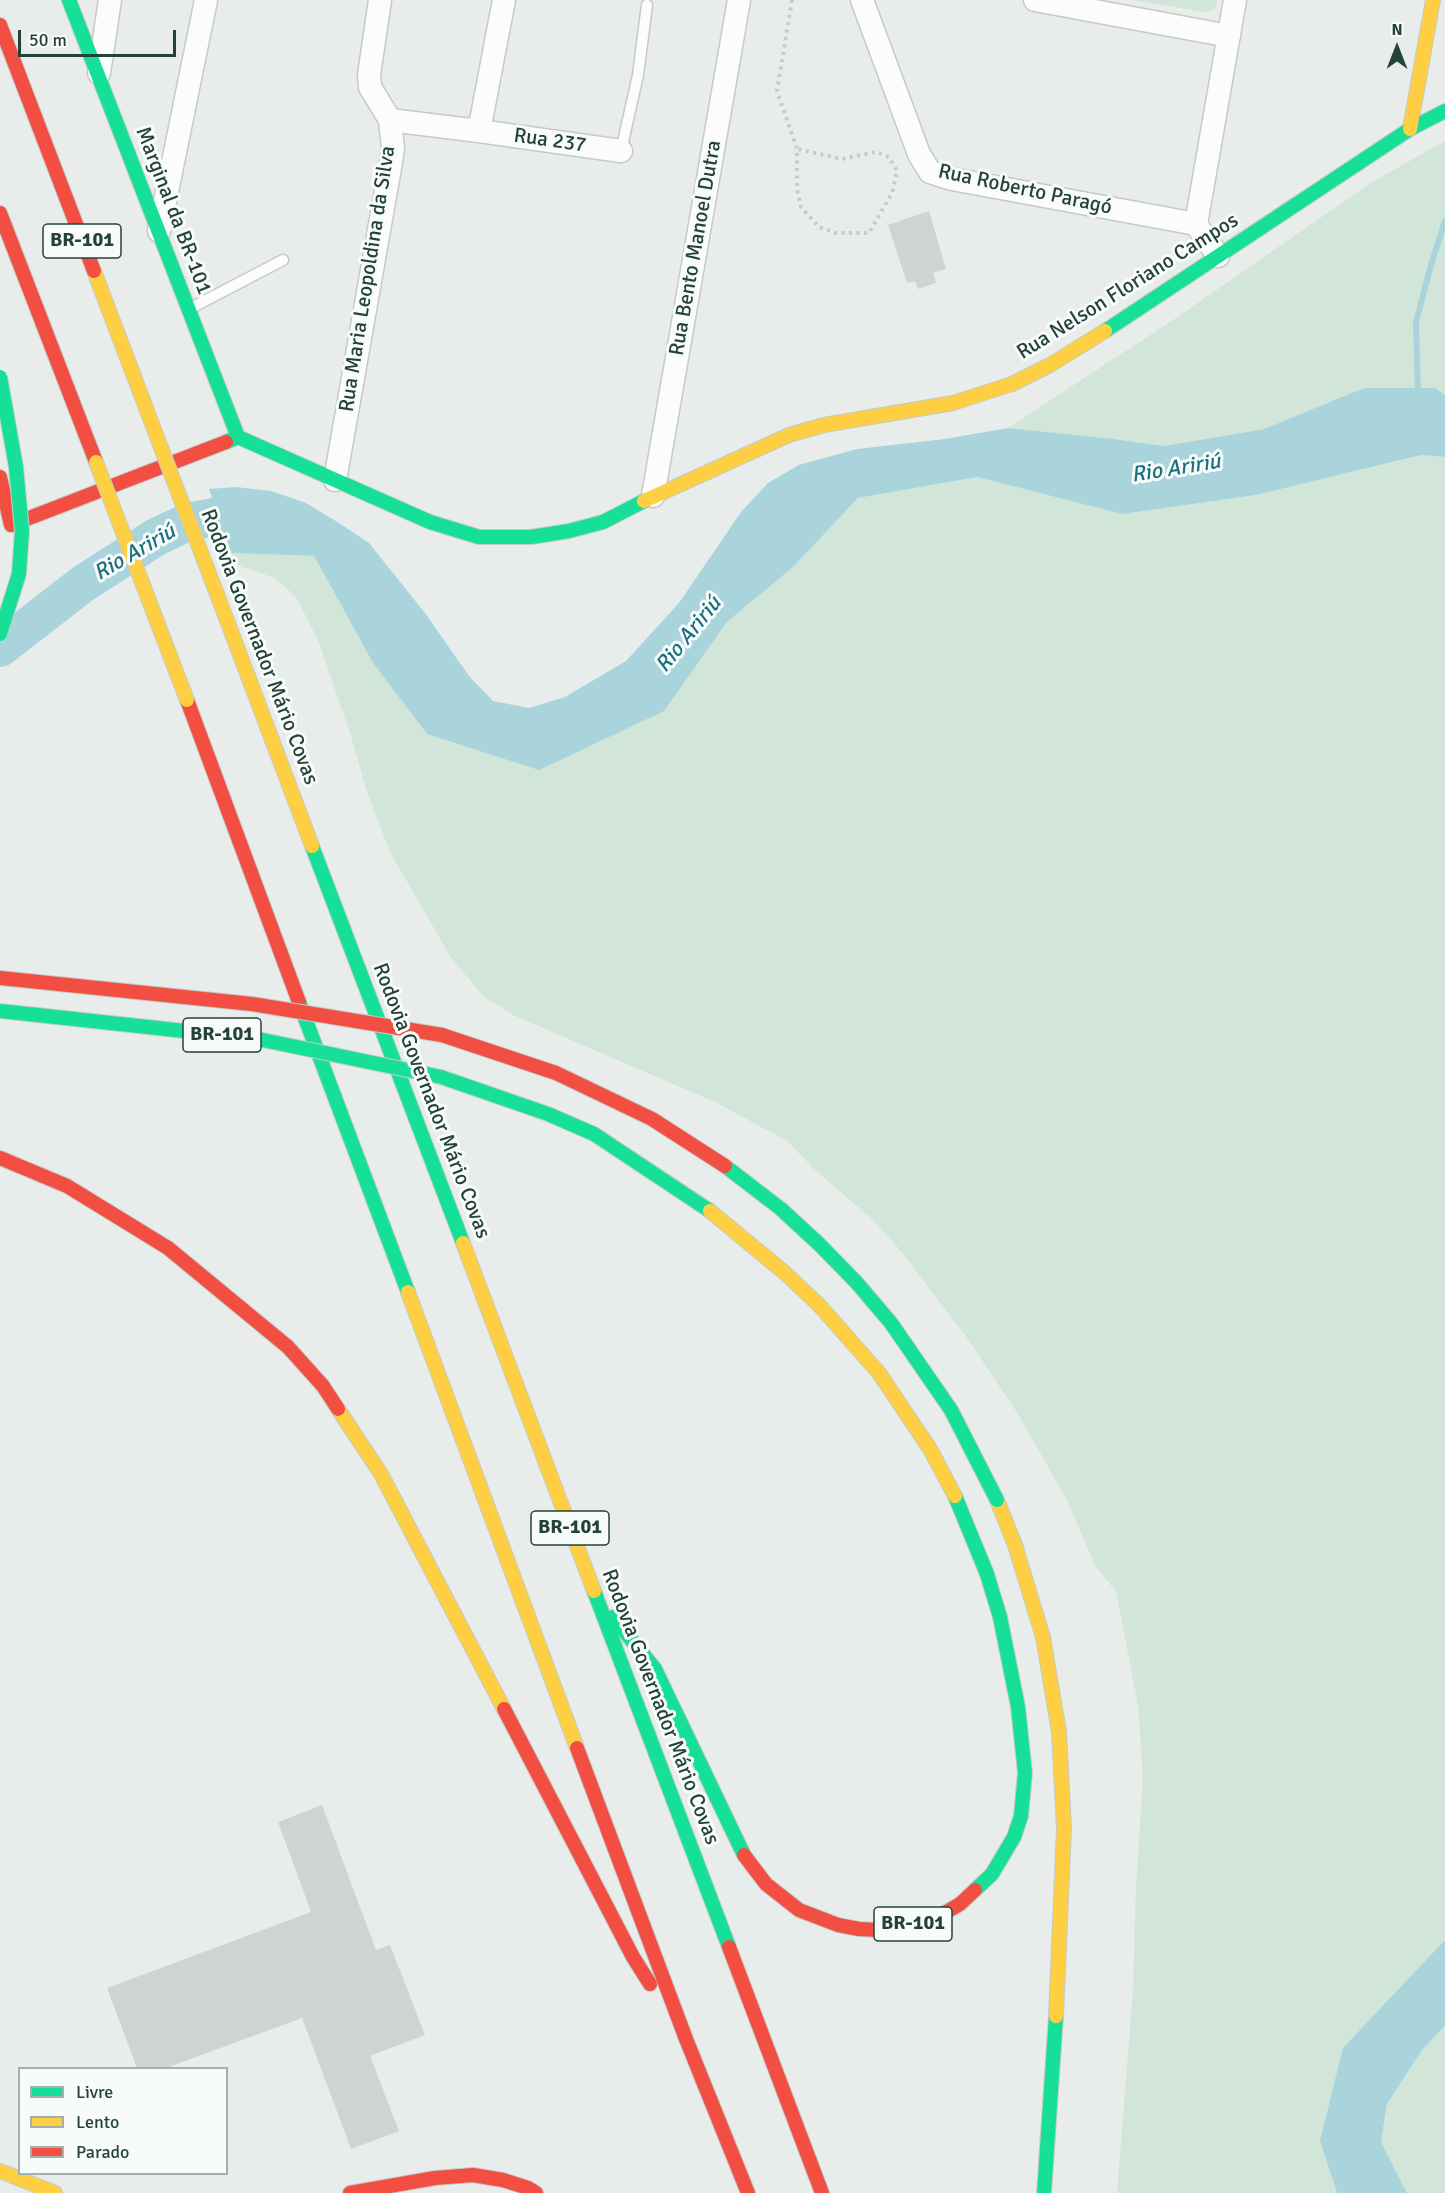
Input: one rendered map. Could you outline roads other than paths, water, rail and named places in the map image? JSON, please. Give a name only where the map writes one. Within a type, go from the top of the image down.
[{"type":"main road","name":"Marginal da BR-101","points":[[69,0],[238,437]]},
{"type":"main road","points":[[1410,129],[1432,0]]},
{"type":"main road","name":"Rodovia Governador Mário Covas","points":[[0,25],[822,2193]]},
{"type":"main road","name":"Rua Nelson Floriano Campos","points":[[238,437],[430,522],[460,533],[478,537],[502,538],[559,532],[603,522],[653,496],[789,435],[824,425],[953,403],[1012,384],[1083,345],[1410,129],[1445,111]]},
{"type":"main road","name":"BR-101","points":[[0,213],[187,700],[686,2039],[748,2193]]},
{"type":"main road","points":[[0,377],[16,467],[22,531],[19,574],[0,634]]},
{"type":"main road","points":[[0,477],[6,529],[238,437]]},
{"type":"main road","name":"BR-101","points":[[0,978],[252,1004],[442,1035],[556,1073],[623,1104],[697,1147],[781,1209],[857,1283],[891,1323],[922,1366],[951,1410],[976,1456],[1015,1545],[1043,1637],[1056,1708],[1063,1780],[1064,1828],[1056,2020],[1044,2193]]},
{"type":"main road","name":"BR-101","points":[[0,1011],[86,1018],[258,1039],[441,1077],[502,1097],[594,1134],[716,1214],[785,1273],[819,1305],[865,1356],[906,1410],[930,1449],[971,1531],[1000,1617],[1018,1707],[1025,1773],[1021,1816],[1014,1837],[992,1874],[960,1904],[921,1923],[879,1930],[838,1926],[799,1910],[766,1884],[741,1850],[655,1670],[595,1595]]},
{"type":"main road","name":"BR-101","points":[[0,1158],[67,1186],[168,1248],[288,1347],[323,1386],[381,1474],[633,1957],[686,2039]]},
{"type":"main road","points":[[0,2171],[56,2193]]},
{"type":"main road","points":[[350,2193],[435,2178],[473,2175],[503,2180],[536,2193]]},
{"type":"street","points":[[98,76],[110,0]]},
{"type":"street","points":[[159,232],[206,0]]},
{"type":"street","points":[[380,0],[369,75],[370,87],[390,120]]},
{"type":"street","points":[[479,131],[504,0]]},
{"type":"street","name":"Rua Bento Manoel Dutra","points":[[653,496],[739,0]]},
{"type":"street","name":"Rua Roberto Paragó","points":[[862,0],[920,154],[930,172],[952,179],[1196,224]]},
{"type":"street","points":[[1035,0],[1229,36]]},
{"type":"street","points":[[1218,256],[1196,224],[1235,0]]},
{"type":"street","name":"Rua Maria Leopoldina da Silva","points":[[335,480],[391,162],[393,148],[390,120],[479,131]]},
{"type":"street","name":"Rua 237","points":[[479,131],[621,151]]},
{"type":"lane","points":[[621,151],[638,75],[647,5]]},
{"type":"lane","points":[[188,309],[283,260]]},
{"type":"water","points":[[1364,388],[1435,388],[1445,395],[1445,457],[1421,455],[1256,495],[1122,514],[977,477],[858,498],[793,567],[727,622],[664,711],[539,770],[427,734],[373,663],[314,556],[231,553],[209,489],[236,487],[271,491],[306,503],[369,543],[425,613],[469,676],[493,701],[529,708],[565,697],[626,661],[679,603],[741,512],[768,483],[799,465],[857,449],[945,439],[1008,428],[1164,446],[1264,429]]},
{"type":"water","points":[[1445,1940],[1445,2026],[1422,2050],[1387,2104],[1381,2142],[1407,2193],[1337,2193],[1320,2141],[1343,2048]]},
{"type":"waterway","points":[[1418,396],[1416,322],[1445,221]]},
{"type":"waterway","name":"Rio Aririú","points":[[0,648],[84,583],[156,537],[188,522],[251,510],[269,513]]}]
